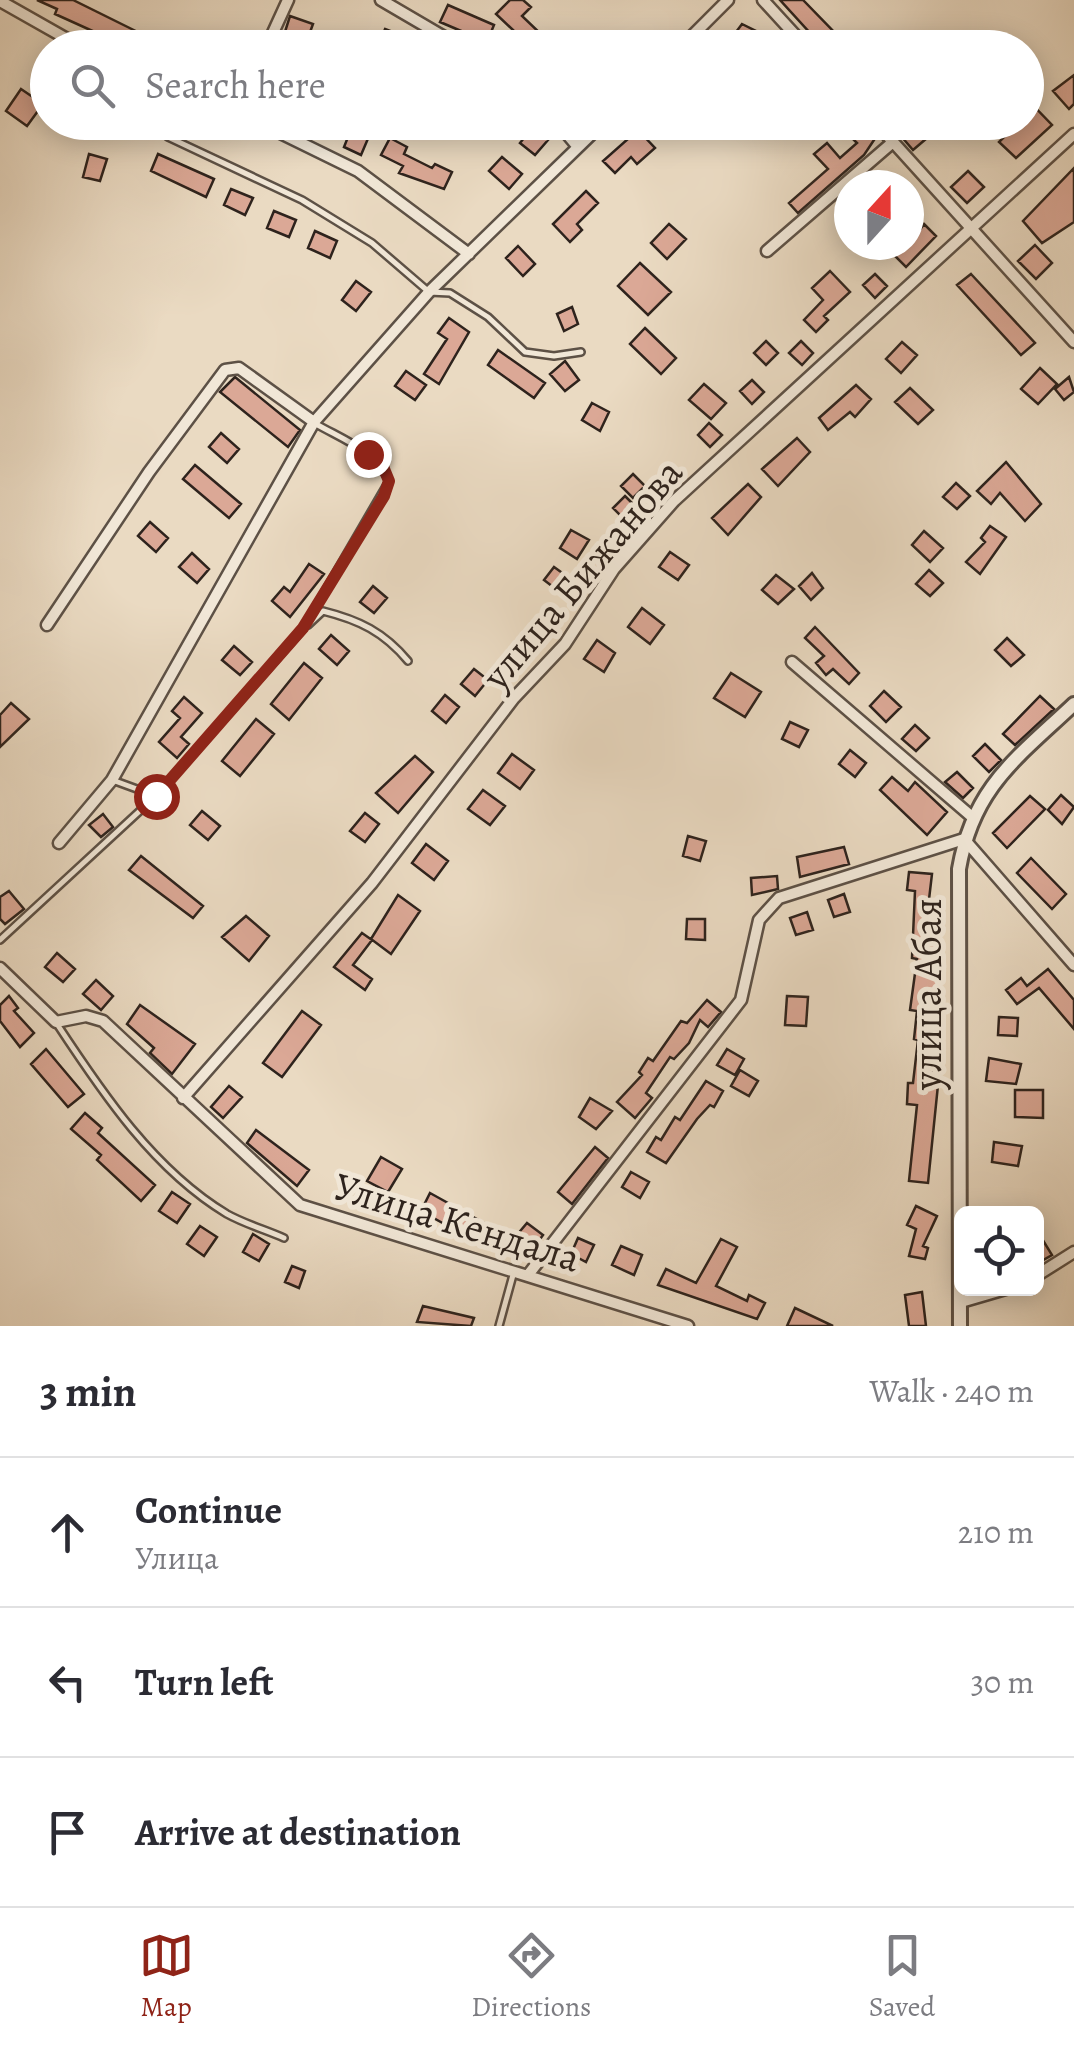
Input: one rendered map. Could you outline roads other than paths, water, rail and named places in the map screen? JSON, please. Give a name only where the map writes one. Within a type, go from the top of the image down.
[{"type":"street","points":[[274,30],[288,0]]},
{"type":"street","points":[[381,0],[432,30]]},
{"type":"street","points":[[698,30],[728,0]]},
{"type":"street","points":[[763,0],[790,30]]},
{"type":"street","points":[[0,1],[51,30]]},
{"type":"street","name":"улица Бижанова","points":[[183,1098],[372,884],[514,698],[565,644],[614,569],[674,501],[1074,134]]},
{"type":"street","points":[[295,140],[358,171],[469,254]]},
{"type":"street","points":[[571,140],[578,148]]},
{"type":"street","points":[[59,842],[87,815],[112,780],[314,422],[429,292],[586,140]]},
{"type":"street","points":[[767,251],[893,142],[1074,342]]},
{"type":"street","points":[[46,625],[225,370],[239,368],[314,422]]},
{"type":"street","points":[[792,662],[972,816]]},
{"type":"street","name":"улица Абая","points":[[960,1326],[959,869],[964,840],[972,816],[998,776],[1074,704]]},
{"type":"street","points":[[528,1275],[741,1000],[760,920],[778,898],[964,840],[1074,964]]},
{"type":"street","points":[[0,968],[56,1022]]},
{"type":"street","name":"Улица Кендала","points":[[56,1022],[86,1016],[103,1021],[300,1205],[688,1326]]},
{"type":"street","points":[[1044,1271],[1074,1252]]},
{"type":"street","points":[[961,1302],[982,1296]]},
{"type":"lane","points":[[174,140],[302,200],[372,243],[429,292],[450,293],[488,317],[525,352],[554,356],[581,352]]},
{"type":"lane","points":[[303,628],[384,496],[389,481],[382,464],[314,422]]},
{"type":"lane","points":[[0,940],[156,796],[303,628],[323,611],[355,619],[389,638],[408,661]]},
{"type":"lane","points":[[112,780],[156,796]]},
{"type":"lane","points":[[56,1022],[93,1080],[177,1177],[228,1214],[284,1238]]},
{"type":"lane","points":[[499,1326],[514,1272]]}]
